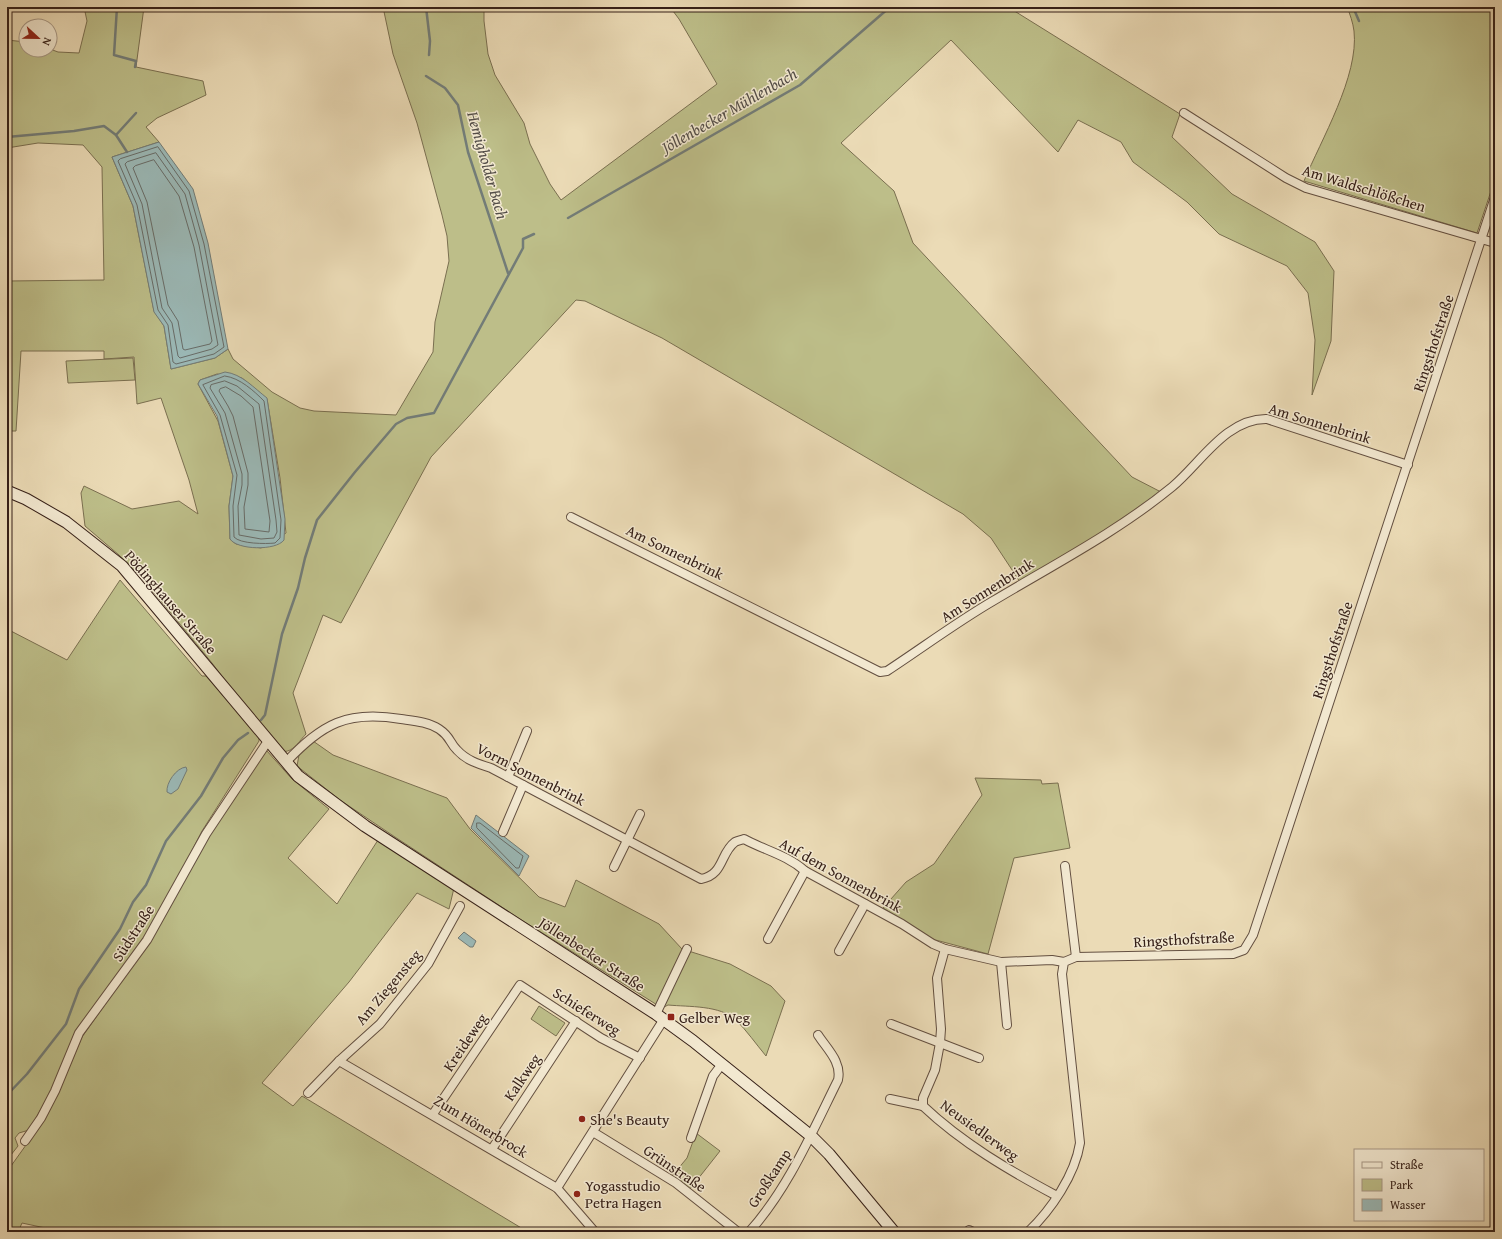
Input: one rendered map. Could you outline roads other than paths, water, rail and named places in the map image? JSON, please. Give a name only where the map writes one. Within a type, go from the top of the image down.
[{"type":"main road","name":"Pödinghauser Straße","points":[[7,491],[33,503],[66,522],[122,566],[255,726]]},
{"type":"main road","name":"Jöllenbecker Straße","points":[[255,726],[298,776],[365,826],[660,1017],[722,1064],[810,1136],[829,1154],[894,1232]]},
{"type":"street","name":"Am Waldschlößchen","points":[[1184,113],[1286,178],[1306,188],[1495,243]]},
{"type":"street","name":"Ringsthofstraße","points":[[1064,962],[1076,957],[1233,954],[1244,950],[1248,944],[1408,465],[1495,197]]},
{"type":"street","name":"Am Sonnenbrink","points":[[571,517],[880,672],[887,671],[1005,594],[1028,582],[1147,507],[1174,486],[1222,439],[1243,422],[1267,419],[1408,465]]},
{"type":"street","name":"Vorm Sonnenbrink","points":[[286,762],[307,740],[330,725],[347,720],[384,716],[416,721],[434,727],[445,734],[451,739],[456,749],[473,762],[491,768],[600,825]]},
{"type":"street","points":[[508,777],[527,731]]},
{"type":"street","name":"Südstraße","points":[[25,1141],[41,1118],[55,1092],[79,1033],[147,940],[206,834],[268,741]]},
{"type":"street","points":[[503,832],[523,785]]},
{"type":"street","points":[[614,867],[640,814]]},
{"type":"street","name":"Auf dem Sonnenbrink","points":[[600,825],[701,879],[708,878],[714,873],[734,843],[744,839],[764,850],[774,851],[797,864],[804,871],[902,924],[933,944],[945,949],[1001,962],[1052,960],[1064,962]]},
{"type":"street","points":[[1066,866],[1076,957]]},
{"type":"street","points":[[768,939],[804,871]]},
{"type":"street","points":[[839,950],[865,904]]},
{"type":"street","name":"Am Ziegensteg","points":[[308,1093],[339,1061],[380,1024],[428,964],[460,906]]},
{"type":"street","points":[[557,1188],[640,1058],[660,1017],[688,949]]},
{"type":"street","name":"Neusiedlerweg","points":[[945,949],[937,978],[941,1029],[940,1042],[934,1070],[923,1098],[923,1106],[1002,1166],[1057,1196]]},
{"type":"street","points":[[1001,962],[1007,1025]]},
{"type":"street","points":[[1028,1232],[1044,1215],[1057,1196],[1074,1166],[1080,1143],[1062,974],[1064,962]]},
{"type":"street","name":"Schieferweg","points":[[520,985],[601,1038],[640,1058]]},
{"type":"street","name":"Kreideweg","points":[[433,1114],[520,985]]},
{"type":"street","name":"Kalkweg","points":[[492,1149],[576,1021]]},
{"type":"street","points":[[891,1024],[979,1058]]},
{"type":"street","name":"Großkamp","points":[[749,1232],[787,1179],[838,1080],[840,1072],[833,1056],[818,1035]]},
{"type":"street","name":"Zum Hönerbrock","points":[[339,1061],[433,1114],[557,1188],[595,1232]]},
{"type":"street","points":[[691,1138],[713,1076],[722,1064]]},
{"type":"street","points":[[890,1099],[923,1106]]},
{"type":"street","name":"Grünstraße","points":[[593,1132],[676,1183],[738,1232]]},
{"type":"street","points":[[967,1232],[969,1230],[973,1232]]},
{"type":"water","points":[[159,142],[193,189],[208,243],[228,349],[215,358],[171,369],[164,326],[154,312],[133,206],[112,157]]},
{"type":"water","points":[[225,372],[242,378],[267,398],[285,519],[284,540],[280,544],[257,548],[234,543],[230,539],[229,506],[233,476],[217,416],[198,384],[200,380]]},
{"type":"water","points":[[186,767],[187,770],[178,789],[171,794],[167,792],[168,784],[172,776],[182,768]]},
{"type":"water","points":[[476,815],[529,856],[519,876],[471,828]]},
{"type":"water","points":[[464,932],[476,941],[473,947],[470,947],[458,938]]},
{"type":"waterway","points":[[117,7],[114,55],[136,61],[135,67]]},
{"type":"waterway","name":"Hemigholder Bach","points":[[426,7],[430,41],[429,55]]},
{"type":"waterway","name":"Jöllenbecker Mühlenbach","points":[[568,218],[800,85],[890,7]]},
{"type":"waterway","points":[[1353,7],[1359,21]]},
{"type":"waterway","name":"Hemigholder Bach","points":[[426,76],[445,88],[458,105],[468,152],[508,273]]},
{"type":"waterway","points":[[127,152],[116,135],[136,113]]},
{"type":"waterway","points":[[7,137],[74,131],[104,126],[116,135]]},
{"type":"waterway","points":[[261,720],[265,715],[282,634],[298,588],[305,558],[317,520],[396,424],[407,418],[434,413],[523,248],[523,239],[534,234]]},
{"type":"waterway","points":[[7,1095],[27,1074],[66,1024],[79,989],[120,929],[133,902],[146,885],[166,841],[201,796],[223,758],[238,740],[248,733]]},
{"type":"place","name":"Gelber Weg","points":[[671,1017]]},
{"type":"place","name":"She's Beauty","points":[[582,1119]]},
{"type":"place","name":"Yogasstudio Petra Hagen","points":[[577,1194]]}]
